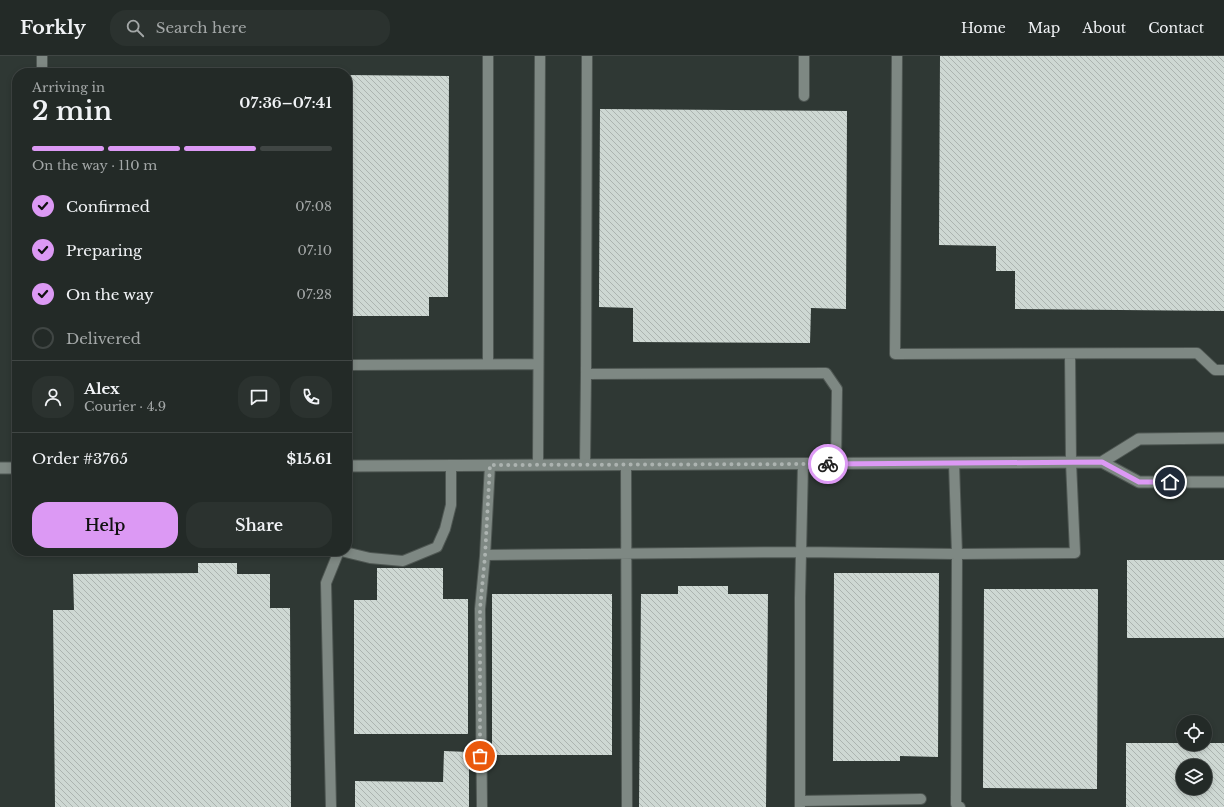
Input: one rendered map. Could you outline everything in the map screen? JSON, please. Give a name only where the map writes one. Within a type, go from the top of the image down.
[{"type":"main road","points":[[1102,462],[1139,439],[1224,438]]},
{"type":"main road","points":[[352,466],[1102,462],[1139,482],[1224,482]]},
{"type":"main road","points":[[0,468],[12,468]]},
{"type":"lane","points":[[42,56],[42,68]]},
{"type":"lane","points":[[488,56],[488,364]]},
{"type":"lane","points":[[538,465],[540,56]]},
{"type":"lane","points":[[585,465],[587,56]]},
{"type":"lane","points":[[804,56],[804,96]]},
{"type":"lane","points":[[897,56],[895,354],[1197,353],[1215,370],[1224,370]]},
{"type":"lane","points":[[485,554],[801,552],[957,554],[1075,553],[1071,462],[1070,354]]},
{"type":"lane","points":[[352,364],[538,364]]},
{"type":"lane","points":[[586,374],[826,373],[837,389],[836,464]]},
{"type":"lane","points":[[954,463],[957,554],[956,804],[960,807]]},
{"type":"lane","points":[[803,464],[801,552],[800,804],[921,800]]},
{"type":"lane","points":[[352,554],[370,558],[403,562],[437,547],[445,529],[451,505],[451,465]]},
{"type":"lane","points":[[482,807],[480,609],[490,465]]},
{"type":"lane","points":[[626,465],[627,807]]},
{"type":"lane","points":[[331,807],[326,583],[338,556]]},
{"type":"building","points":[[940,56],[1224,56],[1224,311],[1015,309],[1015,271],[996,271],[996,246],[939,245]]},
{"type":"building","points":[[352,75],[449,76],[448,297],[429,297],[429,316],[352,316]]},
{"type":"building","points":[[600,109],[847,111],[846,309],[811,308],[810,343],[633,342],[633,308],[599,307]]},
{"type":"building","points":[[1127,560],[1224,560],[1224,638],[1127,638]]},
{"type":"building","points":[[198,563],[237,563],[237,574],[270,574],[270,608],[290,608],[291,807],[55,807],[53,610],[74,610],[73,574],[198,573]]},
{"type":"building","points":[[377,568],[443,568],[443,599],[468,599],[468,734],[354,734],[354,600],[377,600]]},
{"type":"building","points":[[834,573],[939,573],[938,757],[900,756],[900,761],[833,761]]},
{"type":"building","points":[[678,586],[728,586],[728,594],[768,594],[766,807],[639,807],[641,594],[678,594]]},
{"type":"building","points":[[984,589],[1098,589],[1097,789],[983,788]]},
{"type":"building","points":[[492,594],[612,594],[612,755],[492,755]]},
{"type":"building","points":[[1126,743],[1176,743],[1176,751],[1212,751],[1212,743],[1224,743],[1224,807],[1126,807]]},
{"type":"building","points":[[444,751],[469,752],[469,807],[355,807],[355,781],[443,782]]},
{"type":"way so far","points":[[480,756],[480,609],[485,556],[490,465],[828,464]]},
{"type":"route","points":[[828,464],[1102,462],[1139,482],[1170,482]]}]
